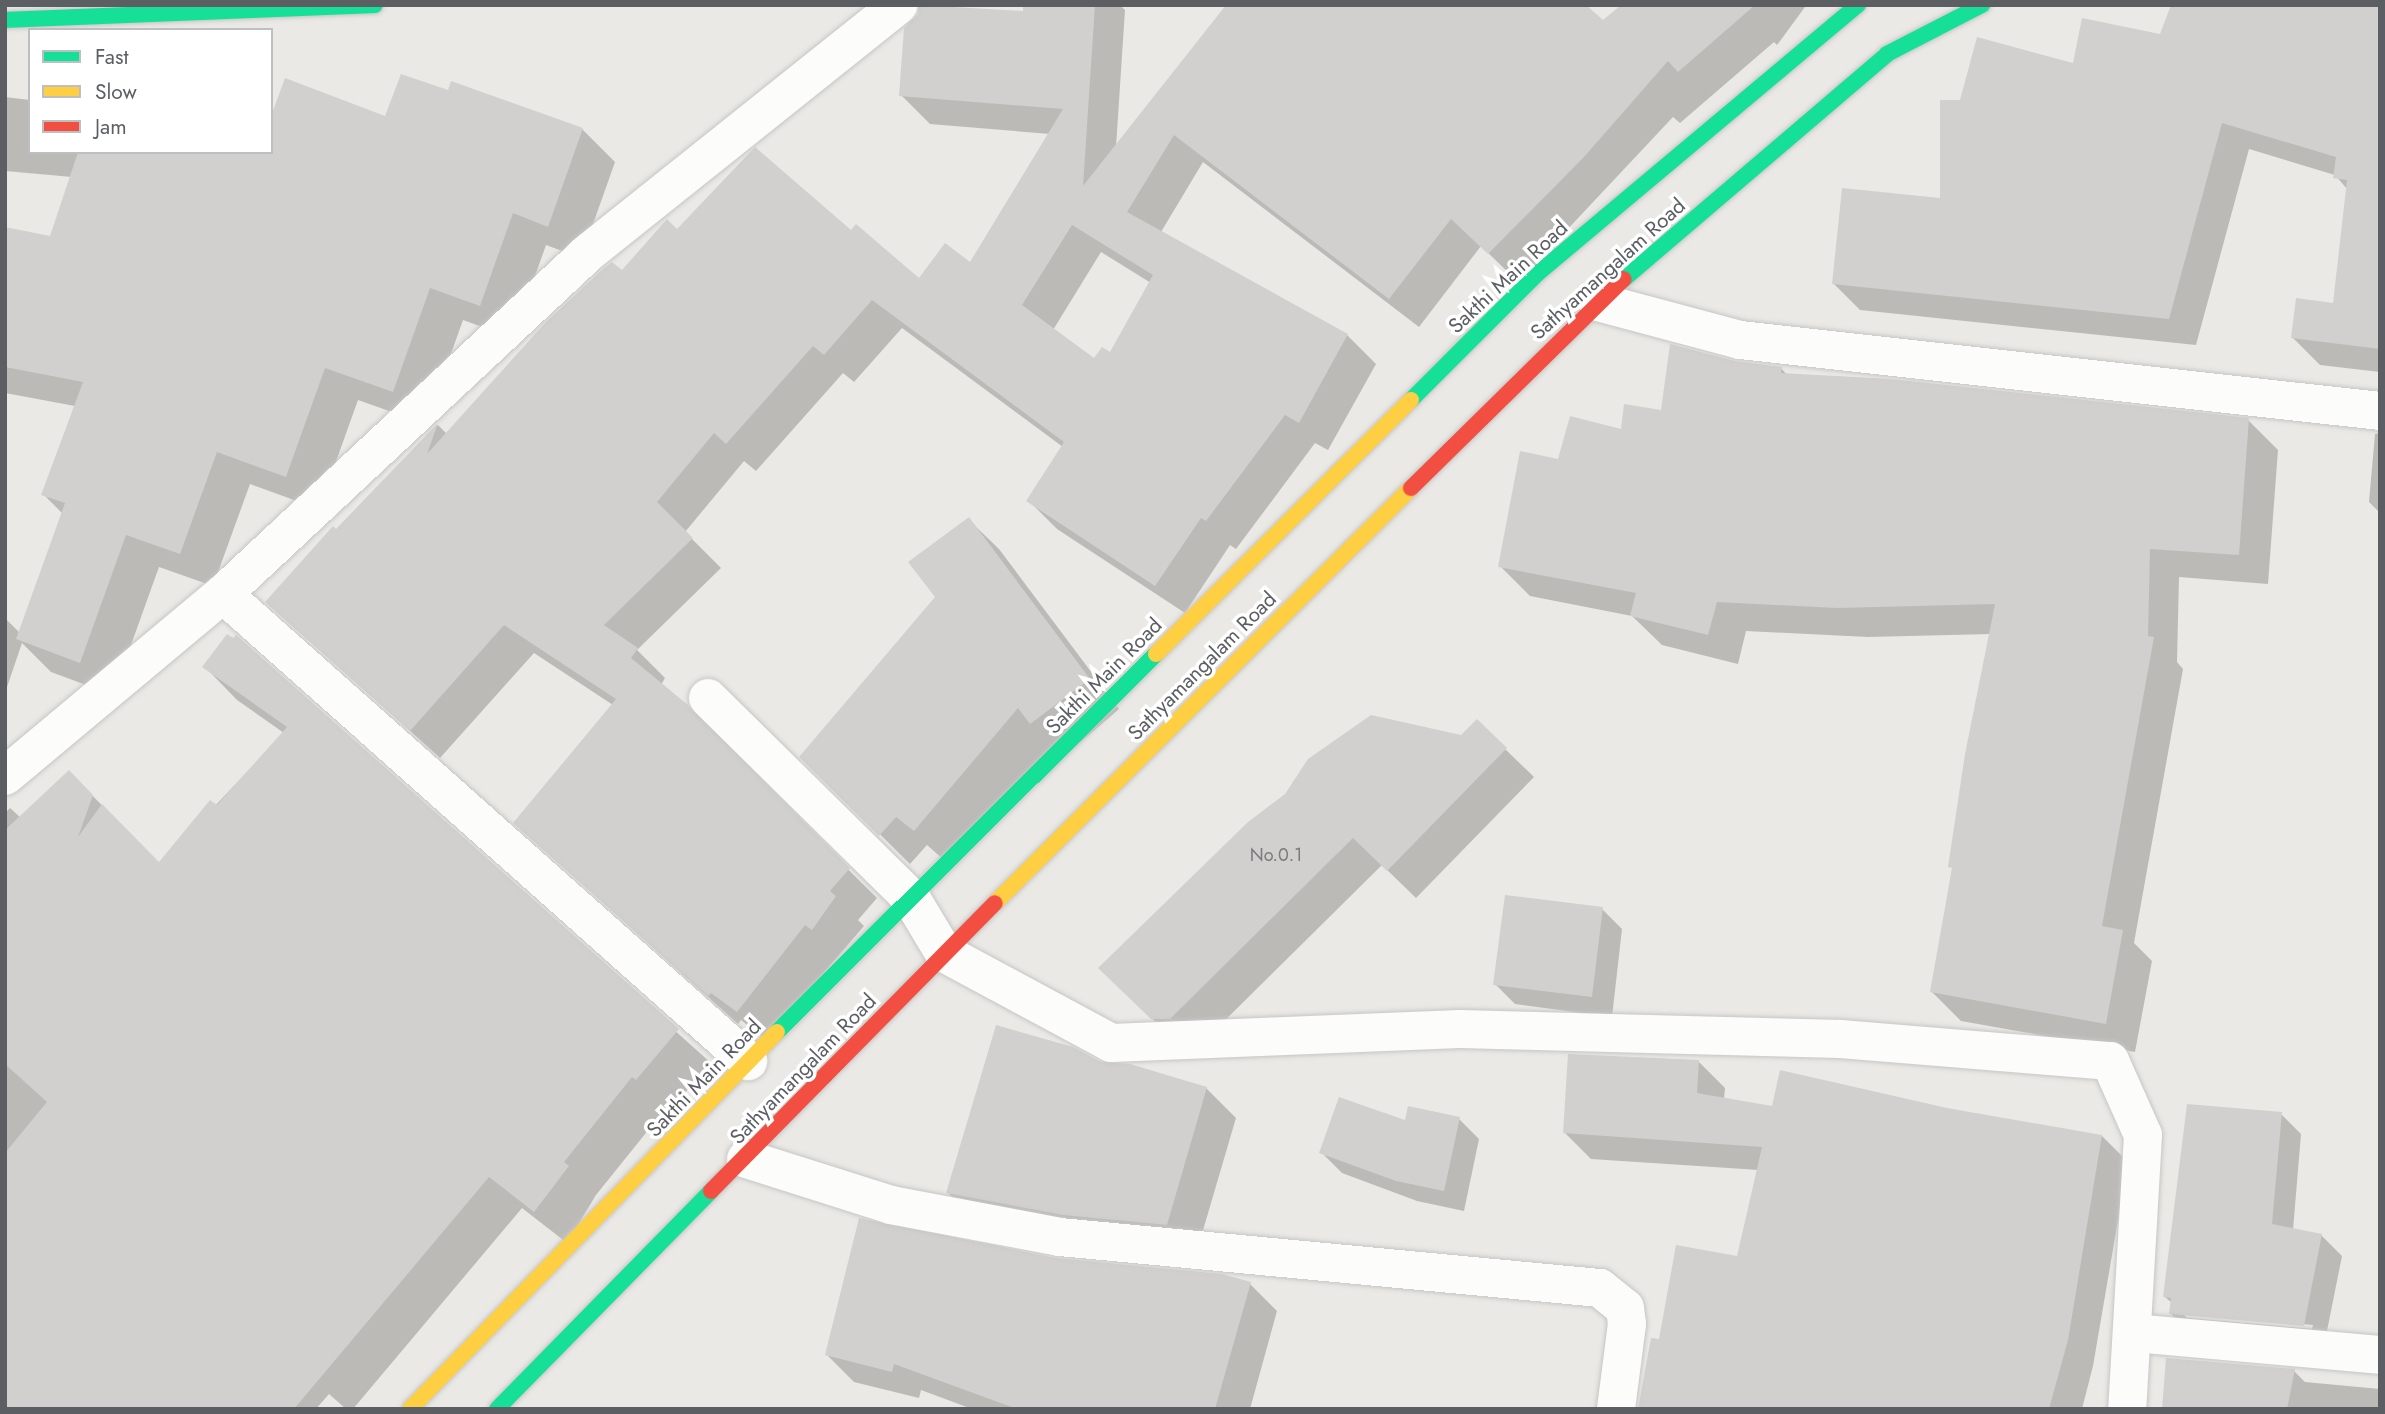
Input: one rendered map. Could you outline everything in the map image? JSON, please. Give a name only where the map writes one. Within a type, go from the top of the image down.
[{"type":"main road","name":"Sakthi Main Road","points":[[410,1409],[748,1061],[1537,274],[1858,5]]},
{"type":"main road","name":"Sathyamangalam Road","points":[[497,1409],[746,1159],[944,953],[1598,302],[1887,54],[1982,5]]},
{"type":"main road","points":[[5,20],[351,7]]},
{"type":"street","points":[[5,776],[223,594],[589,252],[898,5]]},
{"type":"street","points":[[1598,302],[1740,340],[2380,411]]},
{"type":"street","points":[[223,594],[748,1061]]},
{"type":"street","points":[[708,698],[911,898],[944,953],[1111,1043],[1460,1029],[1841,1039],[2110,1061],[2143,1135],[2134,1333],[2127,1409]]},
{"type":"street","points":[[746,1159],[891,1205],[1060,1237],[1600,1288],[1625,1308],[1627,1324],[1616,1409]]},
{"type":"street","points":[[2134,1333],[2380,1355]]},
{"type":"building","points":[[919,5],[1023,11],[1023,5],[1095,5],[1083,186],[1226,5],[1586,5],[1603,20],[1621,5],[1755,5],[1678,72],[1668,61],[1584,157],[1488,254],[1451,219],[1389,299],[1174,135],[1127,212],[1348,334],[1299,423],[1285,415],[1206,521],[1201,518],[1155,586],[1026,501],[1064,442],[872,300],[824,355],[813,346],[726,444],[714,433],[657,502],[693,538],[604,625],[638,648],[631,658],[688,705],[850,868],[830,891],[836,896],[812,930],[805,925],[737,1012],[711,993],[708,996],[513,823],[616,699],[504,625],[410,731],[265,602],[333,526],[336,529],[438,423],[427,454],[545,323],[603,269],[612,262],[622,270],[667,219],[677,229],[755,147],[851,230],[856,224],[919,278],[945,243],[970,262],[1063,109],[899,96],[904,28],[918,14]],"holes":[[[1072,225],[1153,275],[1110,352],[1102,347],[1094,358],[1022,305]]]},
{"type":"building","points":[[2171,5],[2380,5],[2380,349],[2291,338],[2296,298],[2333,303],[2347,180],[2333,178],[2336,157],[2222,123],[2169,319],[1832,284],[1842,188],[1940,198],[1940,100],[1960,100],[1977,37],[2073,63],[2082,18],[2160,34]]},
{"type":"building","points":[[401,74],[448,90],[451,81],[583,128],[548,227],[513,213],[480,306],[430,288],[393,392],[325,368],[286,477],[217,452],[180,554],[126,535],[80,663],[16,639],[65,503],[41,495],[83,382],[5,367],[5,227],[50,236],[77,154],[273,154],[273,111],[285,78],[385,116]]},
{"type":"building","points":[[1670,344],[1735,361],[1782,367],[1781,373],[1891,379],[2249,418],[2239,555],[2150,549],[2148,636],[2154,637],[2102,926],[2123,930],[2106,1024],[1930,992],[1952,868],[1948,867],[1965,754],[1995,604],[1837,608],[1717,602],[1708,635],[1630,616],[1636,593],[1498,567],[1520,451],[1558,459],[1570,416],[1621,429],[1624,404],[1661,410]]},
{"type":"building","points":[[969,517],[1090,679],[1030,724],[1018,708],[914,831],[896,817],[879,836],[799,757],[935,597],[908,562]]},
{"type":"building","points":[[227,634],[233,638],[236,635],[679,1029],[636,1080],[632,1077],[564,1162],[569,1166],[534,1212],[489,1177],[294,1409],[5,1409],[5,1153],[47,1102],[5,1064],[5,830],[69,770],[93,795],[78,837],[102,804],[159,862],[210,800],[217,805],[287,727],[202,667]]},
{"type":"building","points":[[1371,715],[1461,735],[1477,719],[1507,748],[1387,871],[1353,838],[1170,1019],[1151,1019],[1098,968],[1248,822],[1285,794],[1308,759]]},
{"type":"building","points":[[1505,895],[1603,907],[1592,997],[1493,985]]},
{"type":"building","points":[[996,1025],[1073,1047],[1101,1062],[1130,1064],[1207,1087],[1167,1225],[1063,1215],[946,1193]]},
{"type":"building","points":[[1568,1054],[1699,1060],[1697,1093],[1772,1106],[1780,1070],[1947,1108],[2102,1135],[2068,1340],[2049,1409],[1638,1409],[1651,1338],[1659,1339],[1676,1245],[1737,1256],[1762,1147],[1563,1133]]},
{"type":"building","points":[[1339,1097],[1405,1120],[1408,1106],[1460,1117],[1444,1191],[1396,1181],[1319,1153]]},
{"type":"building","points":[[2187,1104],[2282,1112],[2272,1224],[2322,1234],[2304,1326],[2169,1314],[2171,1298],[2163,1297]]},
{"type":"building","points":[[859,1218],[1056,1258],[1222,1274],[1251,1282],[1215,1409],[1017,1409],[894,1364],[892,1372],[825,1355]]},
{"type":"building","points":[[2166,1358],[2295,1369],[2287,1409],[2162,1409]]},
{"type":"traffic: fast","points":[[5,20],[375,5]]},
{"type":"traffic: fast","points":[[1411,400],[1537,274],[1858,5]]},
{"type":"traffic: fast","points":[[1624,279],[1887,54],[1982,5]]},
{"type":"traffic: fast","points":[[777,1032],[1156,654]]},
{"type":"traffic: fast","points":[[497,1409],[711,1191]]},
{"type":"traffic: slow","points":[[1156,654],[1411,400]]},
{"type":"traffic: slow","points":[[995,903],[1411,488]]},
{"type":"traffic: slow","points":[[410,1409],[777,1032]]},
{"type":"traffic: jam","points":[[1411,488],[1624,279]]},
{"type":"traffic: jam","points":[[711,1191],[995,903]]}]
